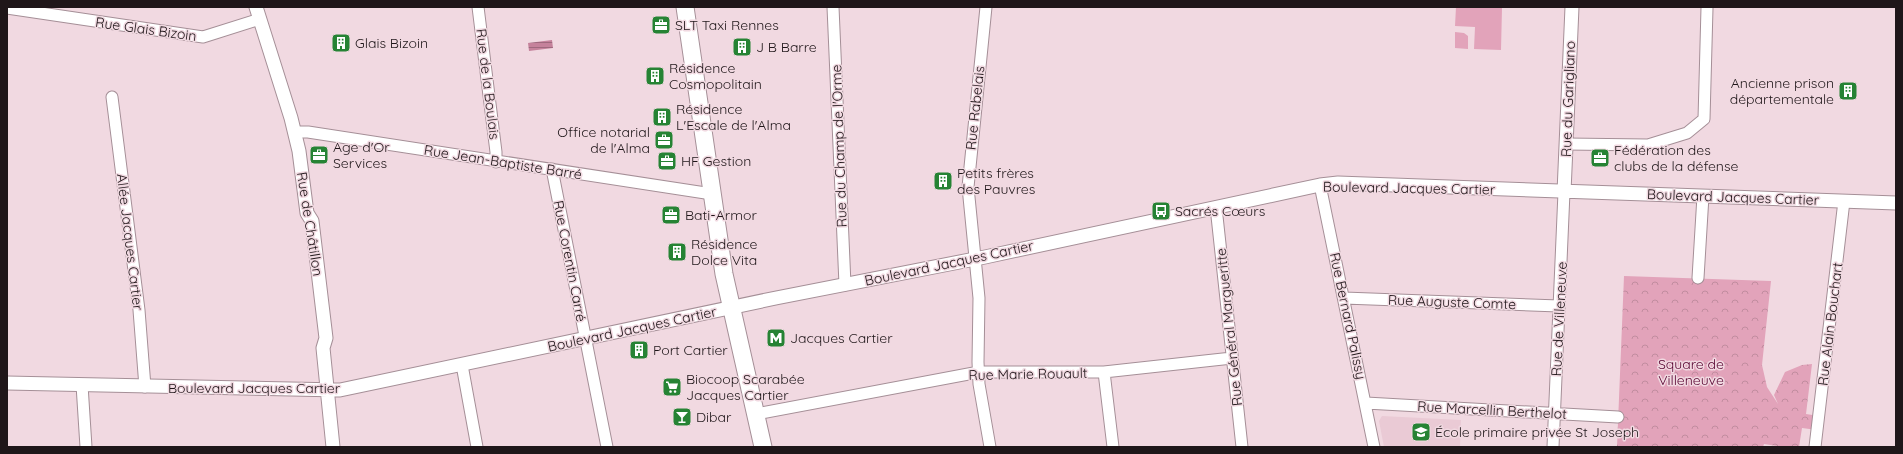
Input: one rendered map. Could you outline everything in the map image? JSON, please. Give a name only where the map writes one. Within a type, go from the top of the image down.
[{"type":"main road","points":[[686,7],[712,194],[731,308],[763,447]]},
{"type":"street","name":"Rue de la Boulais","points":[[478,7],[496,162]]},
{"type":"street","name":"Rue du Champ de l'Orme","points":[[833,7],[845,285]]},
{"type":"street","name":"Rue Rabelais","points":[[986,7],[968,178],[968,198],[979,298],[979,384],[990,447]]},
{"type":"street","name":"Rue du Garigliano","points":[[1564,192],[1572,7]]},
{"type":"street","name":"Rue Glais Bizoin","points":[[7,8],[203,37],[258,13]]},
{"type":"street","points":[[1566,144],[1648,145],[1687,132],[1704,119],[1707,8]]},
{"type":"street","name":"Rue de Châtillon","points":[[258,13],[288,106],[299,151],[308,213],[312,221],[326,338],[323,348],[333,447]]},
{"type":"street","name":"Allée Jacques Cartier","points":[[112,97],[139,310],[146,387]]},
{"type":"street","name":"Rue Jean-Baptiste Barré","points":[[294,132],[315,133],[712,194]]},
{"type":"street","name":"Rue Corentin Carré","points":[[552,169],[607,447]]},
{"type":"street","name":"Boulevard Jacques Cartier","points":[[7,383],[327,391],[344,389],[731,308],[975,259],[1320,185],[1338,183],[1896,203]]},
{"type":"street","name":"Rue Bernard Palissy","points":[[1320,185],[1374,447]]},
{"type":"street","name":"Rue de Villeneuve","points":[[1553,447],[1564,192]]},
{"type":"street","points":[[1698,278],[1703,196]]},
{"type":"street","name":"Rue Alain Bouchart","points":[[1815,447],[1844,201]]},
{"type":"street","name":"Rue Général Margueritte","points":[[1216,207],[1242,447]]},
{"type":"street","name":"Rue Auguste Comte","points":[[1344,298],[1559,306]]},
{"type":"street","name":"Rue Marie Rouault","points":[[756,414],[979,372],[1104,372],[1232,358]]},
{"type":"street","points":[[462,365],[477,447]]},
{"type":"street","points":[[1104,372],[1113,447]]},
{"type":"street","points":[[82,385],[86,447]]},
{"type":"street","name":"Rue Marcellin Berthelot","points":[[1366,403],[1618,417]]},
{"type":"shaded area","points":[[552,40],[553,48],[529,51],[528,43]]},
{"type":"shaded area","name":"École primaire privée St Joseph","points":[[1382,416],[1461,420],[1460,447],[1384,447],[1379,421]]},
{"type":"green space","points":[[1456,7],[1502,8],[1501,50],[1474,49],[1475,27],[1455,26]]},
{"type":"green space","points":[[1455,32],[1464,33],[1468,36],[1468,49],[1455,48]]},
{"type":"green space","name":"Square de Villeneuve","points":[[1624,276],[1771,281],[1762,365],[1767,387],[1778,404],[1774,395],[1785,372],[1802,365],[1812,364],[1806,414],[1819,416],[1817,430],[1802,428],[1799,447],[1784,447],[1764,444],[1763,447],[1617,447]]},
{"type":"place","name":"SLT Taxi Rennes","points":[[661,25]]},
{"type":"place","name":"Glais Bizoin","points":[[341,43]]},
{"type":"place","name":"J B Barre","points":[[742,47]]},
{"type":"place","name":"Résidence Cosmopolitain","points":[[655,76]]},
{"type":"place","name":"Ancienne prison départementale","points":[[1848,91]]},
{"type":"place","name":"Résidence L'Escale de l'Alma","points":[[662,117]]},
{"type":"place","name":"Office notarial de l'Alma","points":[[664,140]]},
{"type":"place","name":"Age d'Or Services","points":[[319,155]]},
{"type":"place","name":"Fédération des clubs de la défense","points":[[1600,158]]},
{"type":"place","name":"HF Gestion","points":[[667,161]]},
{"type":"place","name":"Petits frères des Pauvres","points":[[943,181]]},
{"type":"place","name":"Sacrés Cœurs","points":[[1161,211]]},
{"type":"place","name":"Bati-Armor","points":[[671,215]]},
{"type":"place","name":"Résidence Dolce Vita","points":[[677,252]]},
{"type":"place","name":"Jacques Cartier","points":[[776,338]]},
{"type":"place","name":"Port Cartier","points":[[639,350]]},
{"type":"place","name":"Biocoop Scarabée Jacques Cartier","points":[[672,387]]},
{"type":"place","name":"Dibar","points":[[682,417]]},
{"type":"place","name":"École primaire privée St Joseph","points":[[1421,432]]}]
